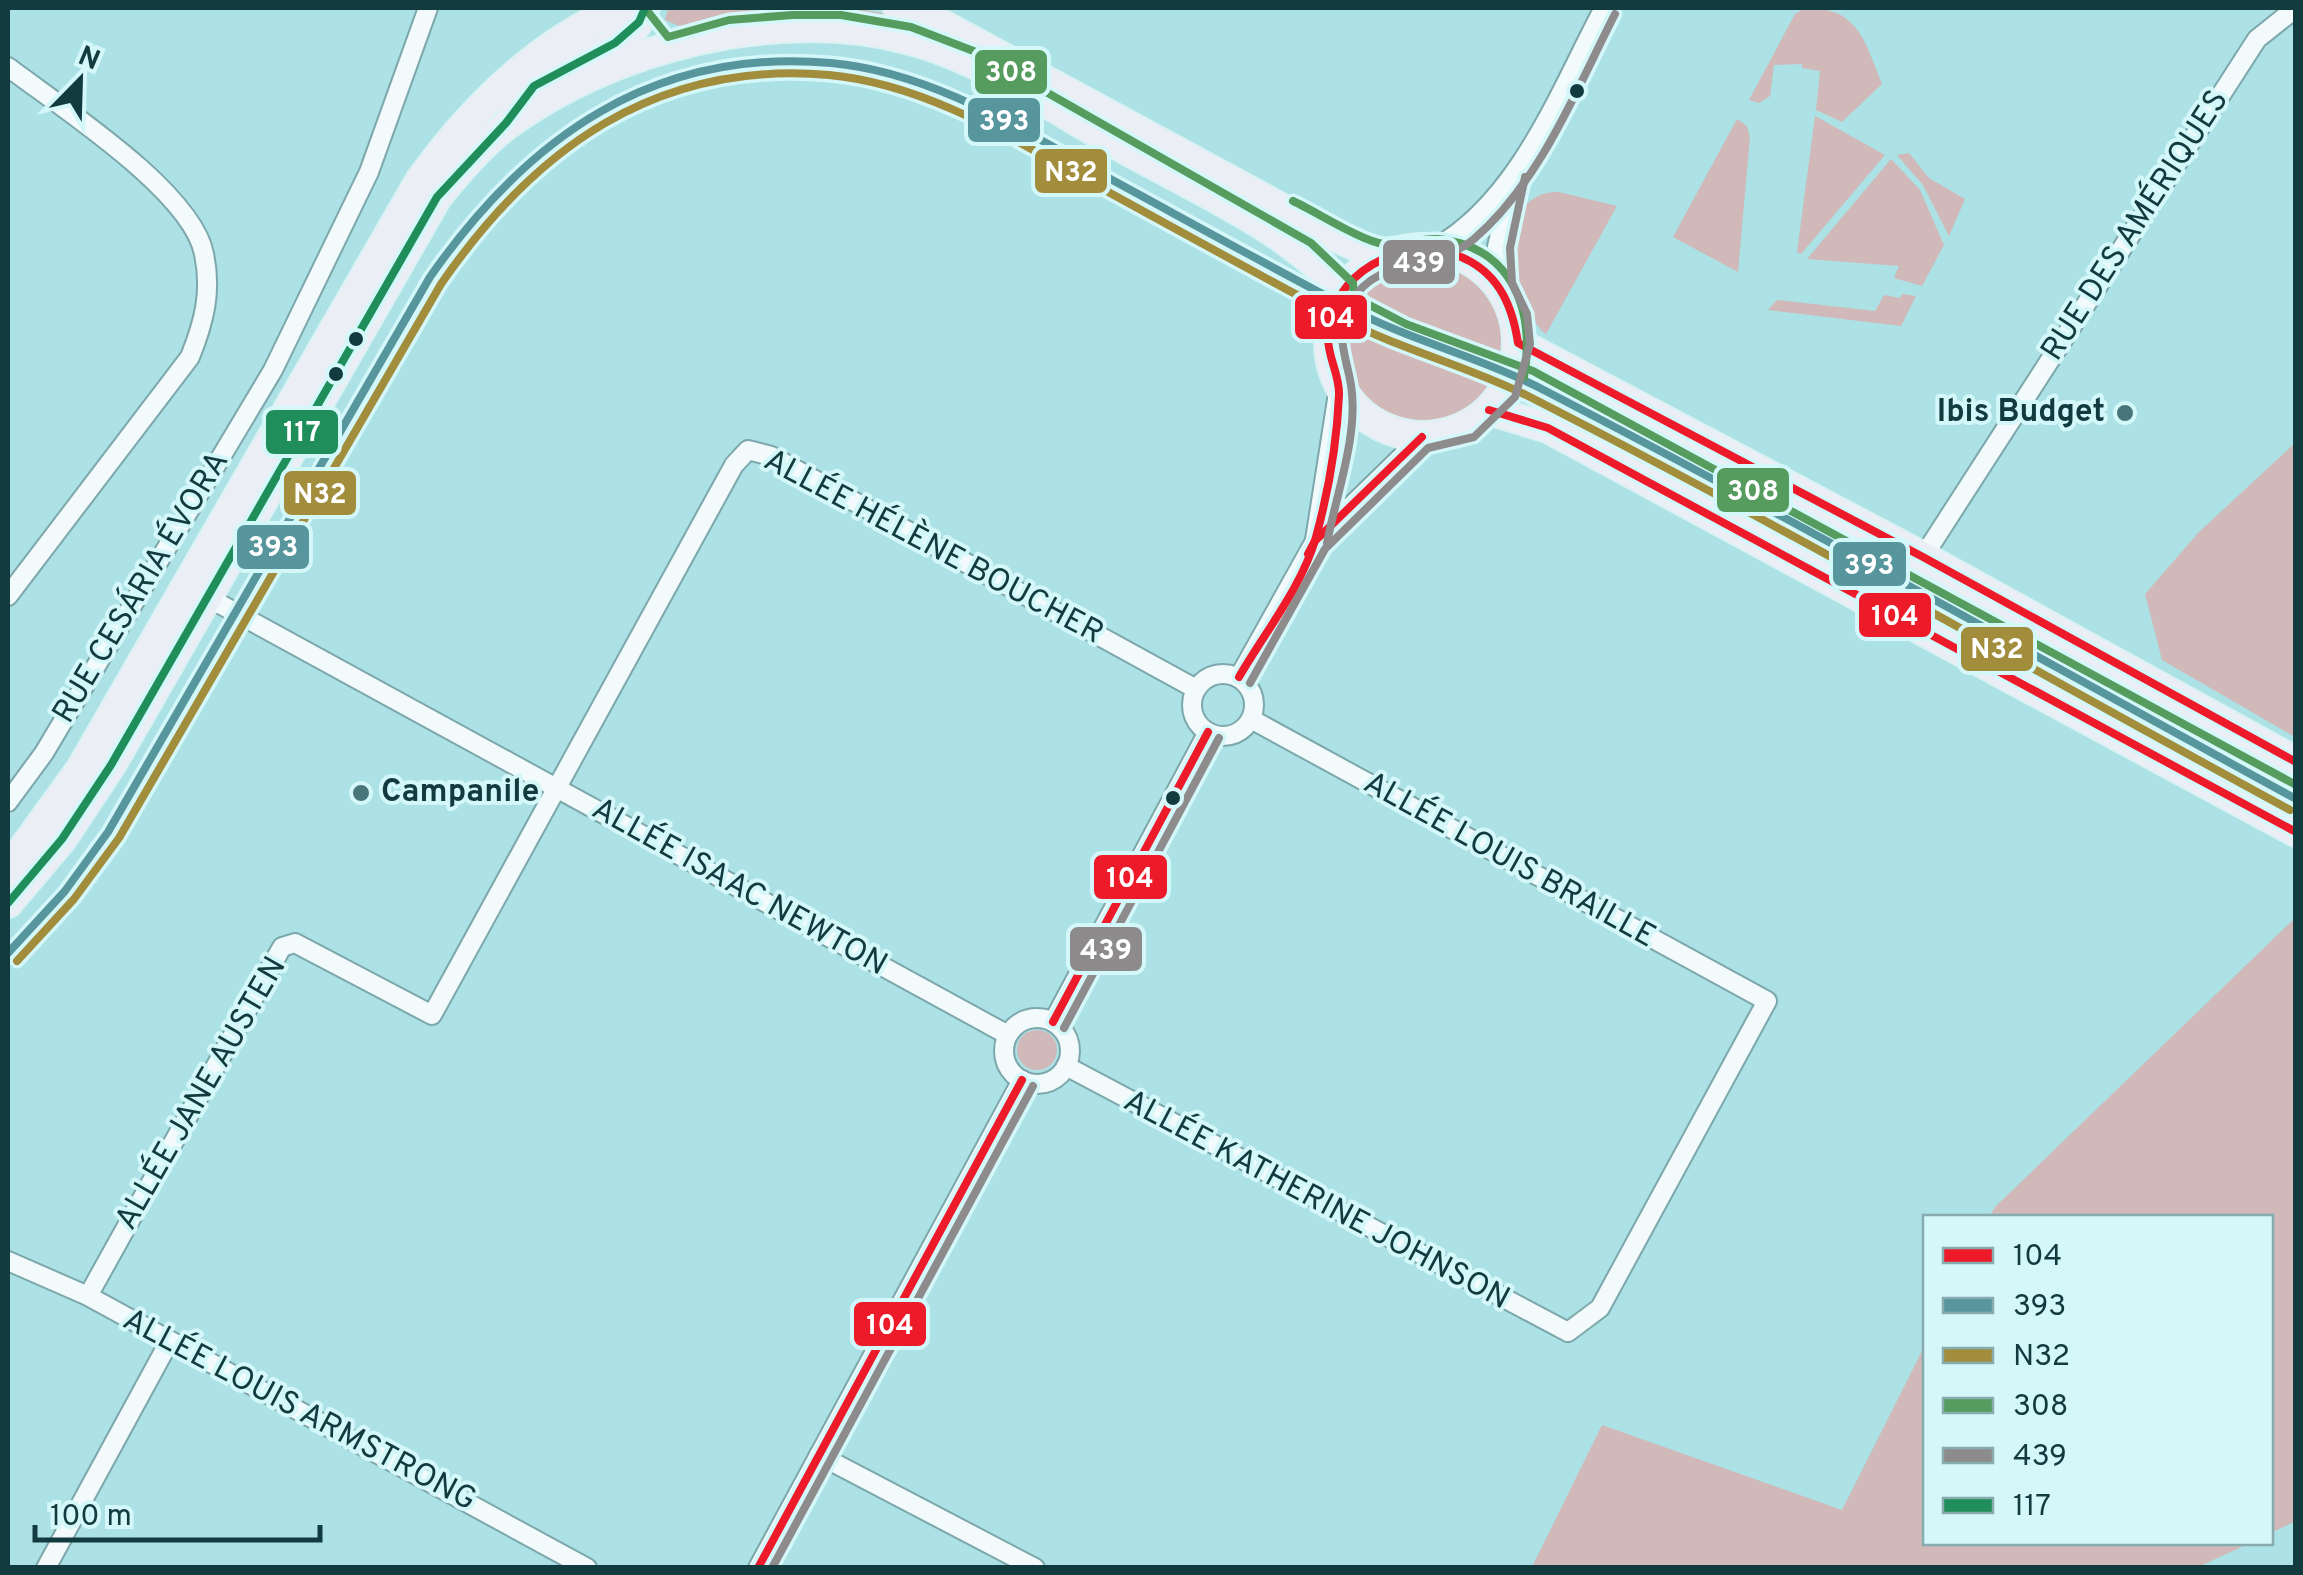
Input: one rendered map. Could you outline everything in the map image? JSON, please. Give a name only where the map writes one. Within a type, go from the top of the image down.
[{"type":"main road","points":[[8,870],[80,768],[420,180],[455,132],[506,82],[570,32],[621,8]]},
{"type":"main road","points":[[8,903],[62,839],[110,766],[437,198],[464,164],[504,127],[536,84],[628,35],[641,22],[645,8]]},
{"type":"main road","points":[[898,8],[939,23],[1327,233],[1382,257]]},
{"type":"main road","points":[[504,127],[616,68],[731,32],[840,27],[908,39],[970,63],[1176,177],[1311,258],[1343,291]]},
{"type":"main road","points":[[1411,248],[1435,248],[1461,254],[1500,286],[1515,318],[1518,343],[1512,375],[1489,410],[1467,426],[1422,437],[1389,430],[1363,415],[1340,388],[1328,351],[1328,326],[1343,291],[1362,270],[1382,257],[1411,248]]},
{"type":"main road","points":[[1518,343],[1923,557],[2296,762]]},
{"type":"main road","points":[[1489,410],[1548,428],[2296,832]]},
{"type":"street","name":"RUE CESÁRIA ÉVORA","points":[[8,802],[44,752],[273,370],[369,172],[428,8]]},
{"type":"street","points":[[1435,248],[1465,231],[1513,174],[1604,8]]},
{"type":"street","name":"RUE DES AMÉRIQUES","points":[[1923,557],[2257,40],[2296,8]]},
{"type":"street","points":[[8,67],[164,188],[186,217],[204,251],[208,312],[190,358],[8,596]]},
{"type":"street","points":[[1500,286],[1497,247],[1513,174]]},
{"type":"street","points":[[1315,541],[1340,388]]},
{"type":"street","points":[[1238,677],[1315,541],[1422,437]]},
{"type":"street","name":"ALLÉE HÉLÈNE BOUCHER","points":[[558,789],[734,465],[748,450],[771,456],[1196,690]]},
{"type":"street","name":"ALLÉE ISAAC NEWTON","points":[[207,598],[1008,1035]]},
{"type":"street","points":[[1215,675],[1238,677],[1254,696],[1251,720],[1232,734],[1208,732],[1194,713],[1196,690],[1215,675]]},
{"type":"street","name":"ALLÉE LOUIS BRAILLE","points":[[1251,720],[1768,1001],[1600,1308],[1568,1332]]},
{"type":"street","points":[[1053,1022],[1208,732]]},
{"type":"street","name":"ALLÉE JANE AUSTEN","points":[[88,1296],[282,947],[295,943],[432,1014],[558,789]]},
{"type":"street","points":[[1028,1019],[1053,1022],[1069,1041],[1066,1066],[1047,1082],[1022,1080],[1006,1060],[1008,1035],[1028,1019]]},
{"type":"street","name":"ALLÉE KATHERINE JOHNSON","points":[[1066,1066],[1568,1332]]},
{"type":"street","points":[[758,1568],[1022,1080]]},
{"type":"street","name":"ALLÉE LOUIS ARMSTRONG","points":[[8,1260],[88,1296],[587,1568]]},
{"type":"street","points":[[46,1568],[169,1342]]},
{"type":"street","points":[[819,1455],[1034,1568]]},
{"type":"shaded area","points":[[668,8],[861,10],[912,21],[955,46],[684,28],[665,20]]},
{"type":"shaded area","points":[[1805,8],[1823,9],[1849,21],[1864,41],[1882,84],[1842,122],[1816,110],[1820,71],[1802,68],[1802,64],[1774,65],[1770,96],[1759,103],[1749,100],[1795,14]]},
{"type":"shaded area","points":[[1815,116],[1885,155],[1801,254],[1797,252]]},
{"type":"shaded area","points":[[1737,119],[1747,126],[1750,137],[1738,272],[1673,237]]},
{"type":"shaded area","points":[[1909,153],[1929,178],[1965,199],[1949,236],[1923,185],[1897,155]]},
{"type":"shaded area","points":[[1891,159],[1920,190],[1944,245],[1922,286],[1894,278],[1899,266],[1807,259]]},
{"type":"shaded area","points":[[1559,192],[1617,206],[1546,334],[1536,322],[1517,279],[1512,261],[1512,233],[1516,220],[1532,200]]},
{"type":"shaded area","points":[[1434,260],[1467,273],[1490,295],[1502,325],[1504,360],[1396,322],[1356,297],[1369,279],[1388,267]]},
{"type":"shaded area","points":[[1902,294],[1916,296],[1901,326],[1768,310],[1777,300],[1875,311],[1884,295],[1900,298]]},
{"type":"shaded area","points":[[1345,317],[1396,344],[1497,380],[1475,407],[1449,421],[1421,425],[1393,419],[1369,404],[1352,381],[1343,352]]},
{"type":"shaded area","points":[[2295,443],[2295,737],[2162,660],[2145,594],[2199,532]]},
{"type":"shaded area","points":[[1696,448],[2295,773],[2295,786],[1690,458]]},
{"type":"shaded area","points":[[1680,476],[2295,809],[2295,822],[1674,486]]},
{"type":"shaded area","points":[[2295,918],[2296,1521],[2273,1532],[2273,1215],[1990,1215]]},
{"type":"shaded area","points":[[1037,1030],[1051,1036],[1057,1050],[1051,1064],[1037,1070],[1023,1064],[1017,1050],[1023,1036]]},
{"type":"shaded area","points":[[1923,1349],[1923,1545],[2246,1545],[2196,1568],[1532,1567],[1602,1425],[1842,1510]]},
{"type":"transit line","name":"308","points":[[645,8],[668,37],[729,20],[841,15],[911,27],[976,52],[1311,243],[1353,283],[1354,297],[1406,324],[1533,371],[2296,785]]},
{"type":"transit line","name":"117","points":[[8,903],[62,839],[111,765],[437,197],[506,123],[534,86],[615,43],[639,22],[645,8]]},
{"type":"transit line","name":"439","points":[[1327,543],[1352,424],[1351,385],[1342,335],[1350,304],[1361,288],[1375,278],[1459,249],[1498,216],[1555,133],[1615,14]]},
{"type":"transit line","name":"393","points":[[8,953],[65,891],[108,832],[430,277],[468,227],[553,144],[600,112],[651,87],[707,70],[767,62],[831,63],[868,69],[904,78],[974,105],[1349,308],[1513,375],[1632,436],[2296,799]]},
{"type":"transit line","name":"N32","points":[[17,961],[74,899],[119,838],[441,284],[478,235],[559,154],[605,123],[655,99],[709,82],[767,74],[829,75],[865,81],[901,90],[970,117],[1342,319],[1505,385],[1624,446],[2290,810]]},
{"type":"transit line","name":"439","points":[[1250,683],[1325,549],[1428,448],[1474,437],[1515,397],[1530,344],[1527,314],[1512,283],[1510,248],[1525,177]]},
{"type":"transit line","name":"308","points":[[1293,201],[1375,242],[1438,239],[1485,255],[1502,269],[1522,307],[1527,353],[1524,377]]},
{"type":"transit line","name":"104","points":[[1239,677],[1302,574],[1320,520],[1334,449],[1339,395],[1328,336],[1341,294],[1372,265],[1392,256],[1435,250],[1470,261],[1492,279],[1512,314],[1518,343],[1923,557],[2296,762]]},
{"type":"transit line","name":"104","points":[[1489,410],[1548,428],[2296,832]]},
{"type":"transit line","name":"104","points":[[1308,554],[1315,541],[1422,437]]},
{"type":"transit line","name":"104","points":[[1053,1022],[1208,732]]},
{"type":"transit line","name":"439","points":[[1064,1028],[1219,738]]},
{"type":"transit line","name":"104","points":[[758,1568],[1022,1080]]},
{"type":"transit line","name":"439","points":[[772,1568],[1033,1086]]},
{"type":"place","name":"Ibis Budget","points":[[2125,413]]},
{"type":"place","name":"Campanile","points":[[361,793]]}]
